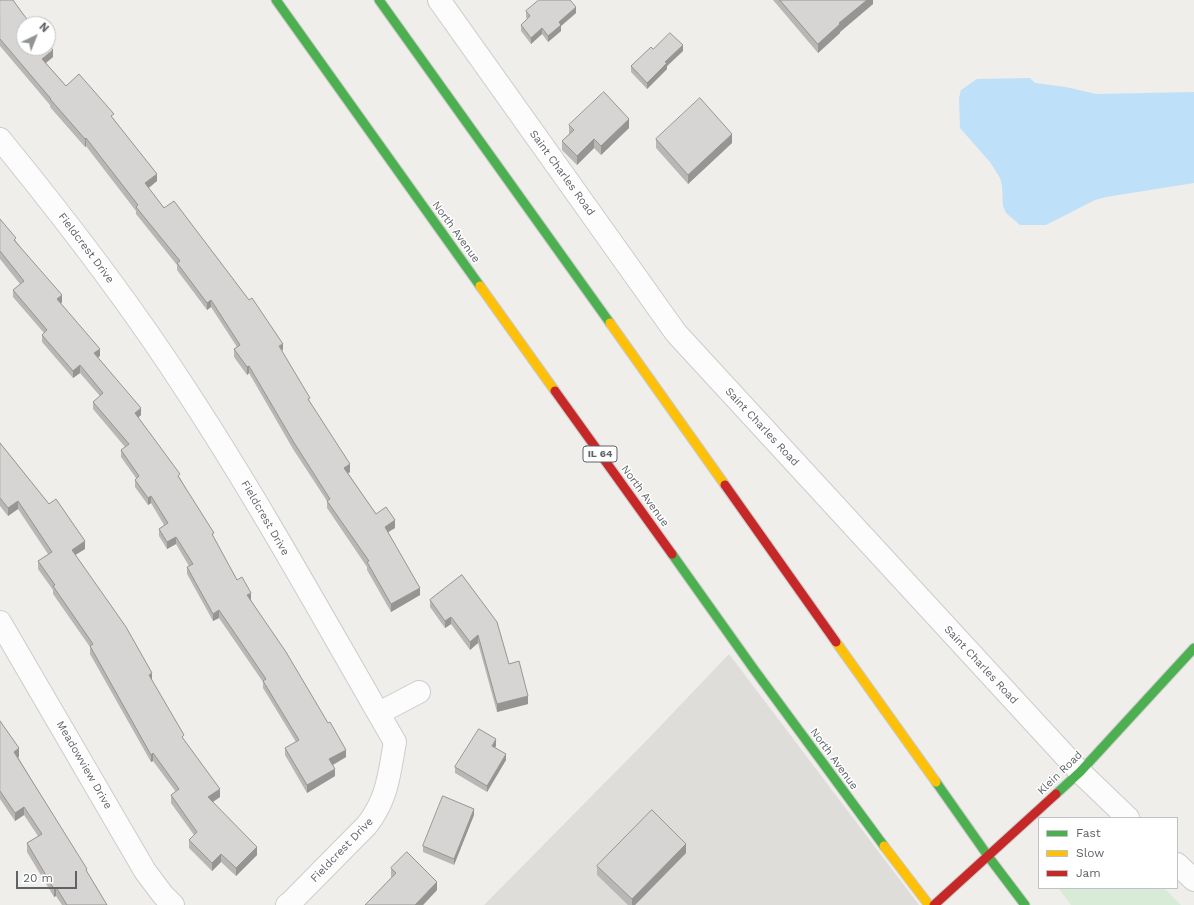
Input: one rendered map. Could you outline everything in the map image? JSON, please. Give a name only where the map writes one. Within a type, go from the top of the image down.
[{"type":"main road","name":"North Avenue","points":[[276,0],[757,674],[887,851],[929,905]]},
{"type":"main road","points":[[379,0],[988,856],[1025,905]]},
{"type":"main road","name":"Klein Road","points":[[934,905],[1080,772],[1194,648]]},
{"type":"street","name":"Saint Charles Road","points":[[439,0],[676,333],[1080,772],[1127,817]]},
{"type":"street","name":"Fieldcrest Drive","points":[[0,139],[45,194],[150,335],[244,482],[396,742],[386,791],[381,804],[367,825],[292,901],[286,905]]},
{"type":"street","name":"Meadowview Drive","points":[[0,622],[145,871],[163,895],[174,905]]},
{"type":"street","points":[[379,713],[419,692]]},
{"type":"street","points":[[1178,865],[1194,880]]},
{"type":"shaded area","points":[[729,654],[919,905],[484,905],[648,739]]},
{"type":"green space","points":[[1059,889],[1165,889],[1181,905],[1071,905]]},
{"type":"water","points":[[1030,78],[1035,83],[1066,87],[1096,94],[1194,92],[1194,183],[1106,197],[1095,200],[1046,225],[1020,225],[1006,213],[1003,206],[1000,178],[990,162],[960,128],[959,98],[961,90],[977,79]]},
{"type":"building","points":[[0,0],[13,0],[25,16],[16,16],[16,56],[46,56],[42,59],[66,86],[79,74],[114,114],[111,116],[157,174],[145,183],[164,208],[174,201],[249,300],[252,298],[283,344],[279,346],[310,398],[308,399],[350,464],[344,468],[376,514],[386,507],[395,520],[385,527],[420,588],[391,604],[367,562],[369,561],[327,501],[330,499],[293,441],[249,366],[247,367],[234,349],[240,345],[211,300],[207,303],[177,263],[180,261],[136,207],[138,205],[86,138],[85,139],[50,99],[0,39]]},
{"type":"building","points":[[539,0],[570,0],[576,7],[559,22],[561,25],[548,36],[542,28],[531,38],[521,25],[530,16],[526,11]]},
{"type":"building","points":[[780,0],[867,0],[839,23],[840,24],[818,44]]},
{"type":"building","points":[[670,33],[683,45],[665,62],[667,63],[647,83],[631,66],[651,47],[653,49]]},
{"type":"building","points":[[604,92],[629,119],[601,146],[594,139],[577,156],[562,141],[574,130],[569,125]]},
{"type":"building","points":[[700,98],[732,134],[688,175],[656,139]]},
{"type":"building","points":[[0,219],[16,238],[14,240],[62,295],[57,299],[100,349],[94,353],[141,408],[135,413],[180,474],[178,476],[214,533],[212,534],[237,580],[242,577],[251,593],[247,595],[286,652],[328,723],[330,722],[346,750],[329,759],[335,769],[307,785],[285,748],[299,740],[263,681],[266,679],[219,610],[213,614],[187,567],[193,564],[176,537],[167,542],[159,529],[168,523],[151,496],[148,498],[135,480],[139,476],[121,450],[129,444],[93,402],[103,393],[80,365],[73,371],[42,335],[47,330],[13,290],[24,281],[0,251]]},
{"type":"building","points":[[0,443],[49,504],[56,499],[85,541],[72,550],[126,627],[152,673],[149,675],[184,735],[182,737],[220,789],[208,797],[257,847],[236,868],[221,854],[212,863],[189,840],[197,832],[171,795],[179,789],[153,753],[151,755],[90,646],[93,644],[53,586],[55,585],[38,561],[52,552],[18,501],[8,508],[0,498]]},
{"type":"building","points":[[462,575],[497,622],[509,664],[519,661],[528,696],[497,704],[478,635],[470,642],[451,617],[445,621],[430,600]]},
{"type":"building","points":[[0,721],[19,748],[14,752],[87,869],[86,870],[107,905],[67,905],[56,887],[54,889],[27,843],[42,834],[24,807],[15,813],[0,791]]},
{"type":"building","points":[[479,729],[496,739],[492,746],[506,754],[487,786],[455,767]]},
{"type":"building","points":[[443,796],[474,809],[454,859],[423,846]]},
{"type":"building","points":[[652,810],[686,844],[632,899],[597,866]]},
{"type":"building","points":[[407,852],[437,882],[415,905],[365,905],[396,873],[391,868]]},
{"type":"traffic: fast","points":[[276,0],[480,286]]},
{"type":"traffic: fast","points":[[379,0],[610,323]]},
{"type":"traffic: fast","points":[[672,554],[753,668],[884,846]]},
{"type":"traffic: fast","points":[[1056,794],[1080,772],[1194,648]]},
{"type":"traffic: fast","points":[[936,782],[988,856],[1025,905]]},
{"type":"traffic: slow","points":[[480,286],[555,391]]},
{"type":"traffic: slow","points":[[610,323],[725,485]]},
{"type":"traffic: slow","points":[[836,642],[936,782]]},
{"type":"traffic: slow","points":[[884,846],[929,905]]},
{"type":"traffic: jam","points":[[555,391],[672,554]]},
{"type":"traffic: jam","points":[[725,485],[836,642]]},
{"type":"traffic: jam","points":[[934,905],[1056,794]]}]
